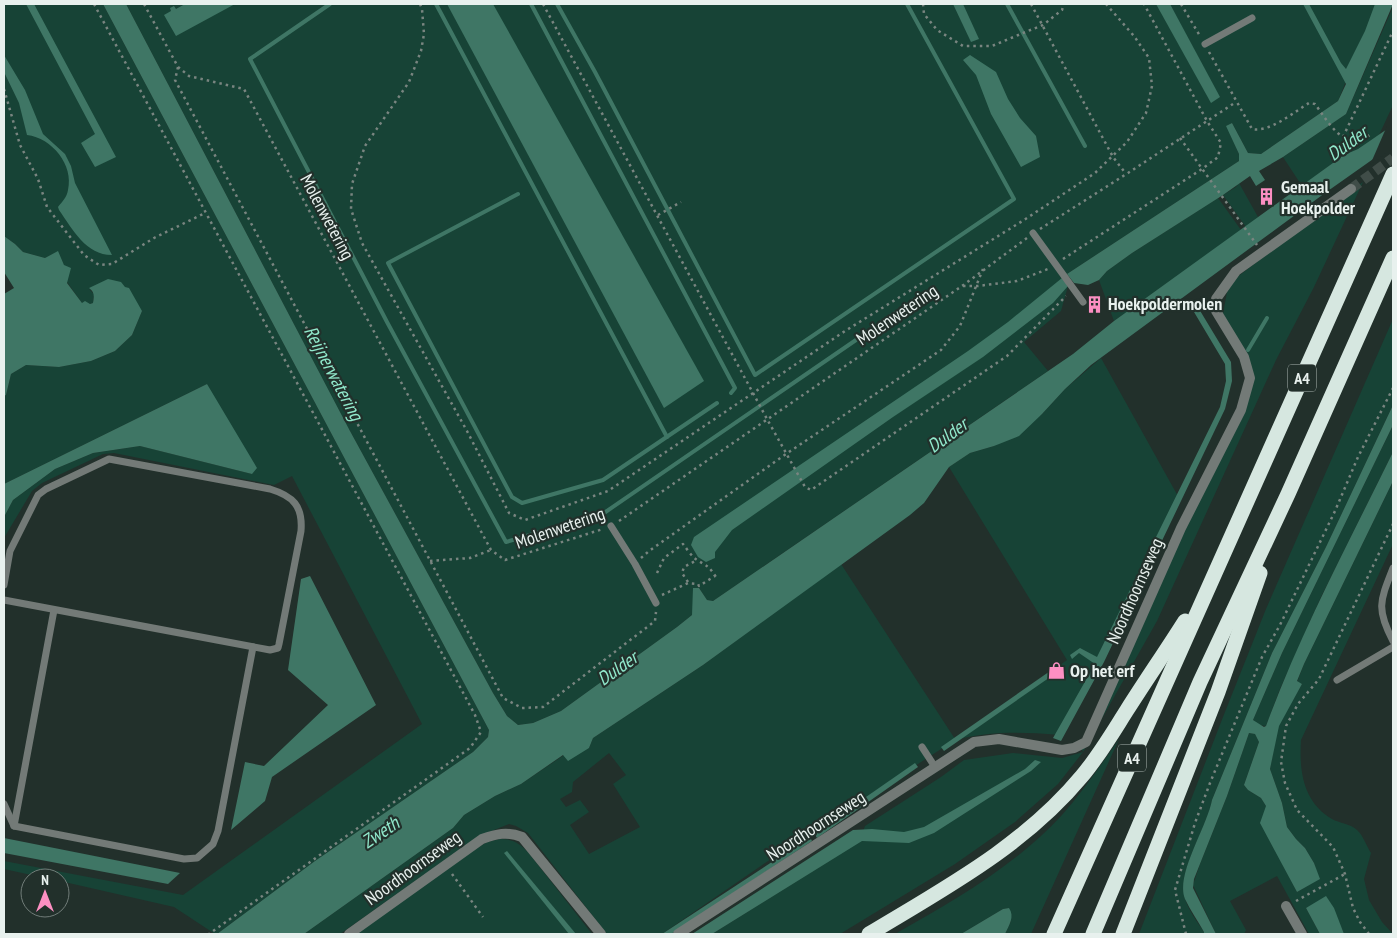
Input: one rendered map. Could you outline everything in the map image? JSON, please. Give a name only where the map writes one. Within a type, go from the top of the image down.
[{"type":"highway","name":"A4","points":[[1054,934],[1393,174]]},
{"type":"highway","name":"A4","points":[[1094,934],[1200,682],[1288,494],[1393,258]]},
{"type":"highway","name":"A4","points":[[1123,934],[1218,692],[1288,494]]},
{"type":"highway","name":"A4","points":[[869,934],[970,874],[1045,815],[1082,776],[1106,743],[1211,582]]},
{"type":"street","name":"Noordhoornseweg","points":[[678,934],[974,742],[999,739],[1062,750],[1074,748],[1086,742],[1181,528],[1240,410],[1250,378],[1244,357],[1216,311],[1216,299],[1236,271],[1351,189]]},
{"type":"street","name":"Noordhoornseweg","points":[[349,934],[482,839],[497,834],[511,833],[522,837],[601,934]]},
{"type":"street","points":[[1286,906],[1302,934]]},
{"type":"lane","points":[[1205,44],[1252,18]]},
{"type":"lane","points":[[1034,233],[1083,302]]},
{"type":"lane","points":[[4,585],[7,553],[41,492],[109,459],[281,492],[292,500],[299,510],[302,522],[302,531],[278,648],[270,650],[4,600]]},
{"type":"lane","points":[[610,526],[635,564],[655,601]]},
{"type":"lane","points":[[1393,568],[1381,600],[1384,623],[1393,641]]},
{"type":"lane","points":[[14,826],[54,610]]},
{"type":"lane","points":[[14,826],[184,859],[196,858],[213,844],[218,831],[253,647]]},
{"type":"lane","points":[[1337,680],[1393,647]]},
{"type":"lane","points":[[922,747],[935,768]]},
{"type":"lane","points":[[4,804],[14,826]]},
{"type":"path","points":[[94,4],[470,706],[481,732],[470,748],[209,934]]},
{"type":"path","points":[[144,4],[178,67],[175,80],[503,698],[522,708],[543,707],[656,621],[655,601],[688,582],[698,584],[699,586],[715,576],[704,563],[696,560],[683,544],[664,558],[657,573]]},
{"type":"path","points":[[420,4],[424,34],[421,51],[409,82],[365,146],[352,184],[352,209],[362,243],[471,439],[509,513],[524,520],[608,491],[846,331],[1096,173],[1127,142],[1146,113],[1152,86],[1149,58],[1134,36],[1106,4]]},
{"type":"path","points":[[543,4],[786,454],[805,487],[810,490],[1007,356],[1073,287]]},
{"type":"path","points":[[923,4],[924,14],[937,30],[964,46],[992,46],[1043,25],[1062,10],[1064,4]]},
{"type":"path","points":[[1032,4],[1113,157],[1126,174]]},
{"type":"path","points":[[962,286],[1016,281],[1031,274],[1045,271],[1218,157],[1221,143],[1207,121],[1144,4]]},
{"type":"path","points":[[1372,134],[1356,142],[1343,137],[1393,31]]},
{"type":"path","name":"Molenwetering","points":[[178,67],[189,76],[244,89],[491,550],[505,560],[610,526],[962,286],[1034,233],[1236,102],[1252,129],[1258,130],[1268,128],[1309,103],[1315,104],[1333,129],[1343,137]]},
{"type":"path","points":[[4,89],[20,145],[38,179],[47,207],[84,255],[99,265],[112,264],[154,238],[205,213]]},
{"type":"path","points":[[1180,138],[1259,248]]},
{"type":"path","points":[[658,215],[681,202]]},
{"type":"path","points":[[635,564],[649,551],[786,454],[941,350],[960,326],[984,268]]},
{"type":"path","points":[[1186,934],[1175,890],[1195,823],[1213,775],[1262,657],[1280,625],[1335,511],[1358,457],[1393,388]]},
{"type":"path","points":[[1369,934],[1353,908],[1345,874],[1333,847],[1297,810],[1285,783],[1281,762],[1286,726],[1298,704],[1319,679],[1393,524]]},
{"type":"path","points":[[430,561],[470,558],[491,550]]},
{"type":"path","points":[[688,582],[682,573],[684,567],[696,560]]},
{"type":"path","points":[[446,864],[482,917]]},
{"type":"path","points":[[1286,906],[1345,874]]},
{"type":"shaded area","points":[[4,4],[103,4],[489,730],[488,737],[473,752],[315,861],[217,934],[174,907],[70,883],[70,874],[183,895],[422,724],[292,476],[274,485],[114,453],[103,454],[42,483],[32,491],[4,538],[4,517],[13,500],[55,469],[93,453],[140,446],[252,474],[207,384],[4,484],[4,396],[6,395],[11,374],[26,365],[59,367],[91,361],[115,351],[132,335],[142,311],[89,289],[94,294],[93,303],[82,303],[67,282],[64,265],[57,252],[45,258],[23,252],[4,236]]},
{"type":"shaded area","points":[[126,4],[1377,4],[1338,101],[1261,154],[1248,153],[1232,123],[1227,126],[1239,154],[1239,161],[1067,274],[1068,286],[1061,311],[1024,342],[1048,371],[713,601],[707,600],[699,588],[692,615],[677,627],[561,711],[533,723],[518,725],[507,716],[493,693],[350,431]]},
{"type":"shaded area","points":[[1393,7],[1393,105],[1379,135],[1358,149],[1344,155],[1302,186],[1283,157],[1346,114]]},
{"type":"shaded area","points":[[1363,182],[1314,287],[1276,360],[1157,621],[1083,752],[1080,745],[1243,398],[1250,364],[1223,314],[1227,292],[1237,277]]},
{"type":"shaded area","points":[[1239,183],[1258,217],[1246,227],[1223,195]]},
{"type":"shaded area","points":[[1218,198],[1241,230],[1114,321],[1099,280],[1107,271],[1132,253]]},
{"type":"shaded area","points":[[1393,319],[1393,405],[1326,547],[1272,653],[1212,800],[1205,824],[1185,875],[1186,902],[1204,934],[1139,934],[1266,609]]},
{"type":"shaded area","points":[[1101,358],[1179,498],[1149,563],[1059,735],[1007,733],[955,740],[765,863],[662,934],[607,934],[528,833],[509,824],[479,836],[340,934],[304,934],[453,828],[464,815],[495,796],[521,784],[564,755],[589,748],[593,738],[703,665],[841,564],[955,739],[1067,660],[949,467],[970,453],[994,446],[1042,414],[1065,389]],"holes":[[[609,753],[626,775],[613,784],[640,827],[589,854],[570,825],[589,812],[580,800],[566,807],[560,799],[572,792],[573,782]]]},
{"type":"shaded area","points":[[1393,425],[1393,452],[1321,597],[1280,689],[1266,726],[1259,725],[1253,720],[1282,653]]},
{"type":"shaded area","points":[[1393,481],[1393,544],[1301,740],[1301,763],[1305,785],[1315,804],[1332,819],[1352,826],[1363,838],[1371,853],[1364,879],[1369,900],[1382,922],[1393,934],[1344,934],[1328,900],[1306,908],[1320,934],[1309,934],[1277,876],[1230,901],[1246,930],[1244,934],[1216,934],[1193,885],[1249,733],[1255,734],[1259,742],[1244,785],[1248,790],[1261,798],[1266,806],[1281,861],[1297,892],[1319,879],[1314,863],[1305,848],[1287,827],[1282,803],[1270,769],[1278,726],[1302,684],[1297,682],[1304,664]]},
{"type":"shaded area","points":[[1119,739],[1031,934],[1005,934],[1011,921],[1009,908],[1003,909],[961,934],[895,934],[962,895],[1025,850],[1070,806]]},
{"type":"shaded area","points":[[1083,752],[1058,784],[1015,822],[955,864],[840,934],[712,934],[851,847],[861,837],[865,826],[964,760],[1013,753],[1062,758]]},
{"type":"shaded area","points":[[500,839],[516,842],[528,852],[592,934],[356,934],[474,850],[487,842]]},
{"type":"shaded area","points":[[4,861],[41,868],[20,868],[20,873],[4,869]]},
{"type":"water","points":[[26,4],[34,4],[116,157],[95,167],[81,143],[95,134]]},
{"type":"water","name":"Zweth","points":[[103,4],[126,4],[350,431],[493,693],[507,716],[518,725],[533,723],[561,711],[677,627],[692,615],[693,588],[699,588],[707,600],[713,601],[1073,354],[1114,321],[1344,155],[1358,149],[1393,125],[1393,145],[1091,365],[1019,436],[970,453],[949,467],[924,503],[910,515],[703,665],[593,738],[589,748],[568,761],[563,755],[521,784],[495,796],[464,815],[453,828],[304,934],[217,934],[315,861],[473,752],[488,737],[489,730]]},
{"type":"water","points":[[185,4],[235,4],[176,36],[164,15],[171,11],[170,8],[174,6],[176,9]]},
{"type":"water","points":[[447,4],[493,4],[704,381],[664,408]]},
{"type":"water","points":[[953,4],[963,4],[979,39],[971,42]]},
{"type":"water","points":[[1156,4],[1170,4],[1220,97],[1211,103]]},
{"type":"water","points":[[1303,4],[1309,4],[1346,69],[1365,31],[1375,4],[1393,4],[1346,114],[1259,171],[1265,180],[1256,186],[1250,176],[1132,253],[1107,271],[1099,280],[1088,285],[1074,283],[1067,274],[1239,161],[1239,154],[1226,126],[1232,123],[1248,153],[1261,154],[1338,101],[1346,84]]},
{"type":"water","points":[[4,55],[25,90],[43,134],[65,154],[71,166],[75,183],[112,255],[103,254],[87,246],[59,210],[58,207],[67,193],[68,171],[53,147],[45,141],[27,135],[19,103],[4,72]]},
{"type":"water","points":[[970,55],[996,72],[1008,99],[1020,118],[1036,136],[1040,157],[1021,167],[991,114],[976,75],[963,60]]},
{"type":"water","points":[[4,236],[23,252],[45,258],[58,251],[64,265],[71,268],[67,283],[82,303],[85,301],[90,304],[93,303],[93,293],[89,288],[108,279],[121,282],[125,287],[129,288],[142,311],[132,335],[115,351],[91,361],[59,367],[26,365],[11,374],[6,395],[4,396],[4,294],[14,288],[4,272]]},
{"type":"water","points":[[1062,278],[1068,286],[1053,303],[983,357],[893,417],[732,530],[715,552],[715,558],[706,562],[698,557],[691,545],[694,537],[968,351],[1008,322]]},
{"type":"water","points":[[1199,309],[1231,362],[1232,381],[1225,409],[1104,662],[1061,741],[1053,738],[1095,664],[1079,653],[1072,659],[1070,655],[1080,648],[1097,657],[1220,407],[1226,381],[1225,364],[1194,312]]},
{"type":"water","points":[[207,384],[257,468],[252,474],[140,446],[93,453],[55,469],[13,500],[4,517],[4,484]]},
{"type":"water","points":[[1393,405],[1393,425],[1282,653],[1253,720],[1264,727],[1266,726],[1310,621],[1393,452],[1393,481],[1304,664],[1297,681],[1302,684],[1279,726],[1270,769],[1282,803],[1287,827],[1305,848],[1314,863],[1320,879],[1297,892],[1260,823],[1266,806],[1261,798],[1248,790],[1244,785],[1259,742],[1255,734],[1249,733],[1227,796],[1194,879],[1193,888],[1216,934],[1204,934],[1185,899],[1183,889],[1184,877],[1188,864],[1272,653],[1326,547]]},
{"type":"water","points":[[310,576],[376,705],[272,777],[265,801],[231,830],[245,762],[264,766],[328,705],[288,670],[301,579]]},
{"type":"water","points":[[1053,669],[1056,673],[944,751],[941,747]]},
{"type":"water","points":[[1035,760],[1041,762],[1031,771],[934,833],[909,843],[862,841],[712,934],[692,934],[853,830],[872,829],[904,832],[924,827],[1025,769]]},
{"type":"water","points":[[915,763],[918,767],[817,838],[814,833]]},
{"type":"water","points":[[810,837],[812,841],[671,934],[662,934]]},
{"type":"water","points":[[4,838],[180,873],[168,884],[4,853]]},
{"type":"water","points":[[507,851],[576,934],[569,934],[504,853]]},
{"type":"water","points":[[1326,896],[1334,908],[1344,934],[1320,934],[1306,908]]},
{"type":"water","points":[[1009,908],[1011,918],[1005,934],[961,934],[1003,909]]},
{"type":"pier","points":[[1393,122],[1393,148],[1370,165],[1387,126]]},
{"type":"waterway","points":[[330,4],[250,59],[387,322],[506,542],[604,513],[923,294]]},
{"type":"waterway","points":[[436,4],[667,437]]},
{"type":"waterway","points":[[531,4],[735,388],[731,393]]},
{"type":"waterway","points":[[557,4],[595,72],[755,375],[1014,199],[907,4]]},
{"type":"waterway","points":[[1007,4],[1085,146]]},
{"type":"waterway","points":[[518,194],[388,263],[512,497],[522,503],[603,480],[717,403]]},
{"type":"waterway","points":[[1248,350],[1267,318]]},
{"type":"tunnel","points":[[1351,189],[1393,158]]},
{"type":"place","name":"Gemaal Hoekpolder","points":[[1267,197]]},
{"type":"place","name":"Hoekpoldermolen","points":[[1094,304]]},
{"type":"place","name":"Op het erf","points":[[1056,671]]},
{"type":"water label","name":"Dulder","points":[[1347,143]]},
{"type":"water label","name":"Reijnerwatering","points":[[334,373]]},
{"type":"water label","name":"Dulder","points":[[947,435]]},
{"type":"water label","name":"Dulder","points":[[617,668]]}]
